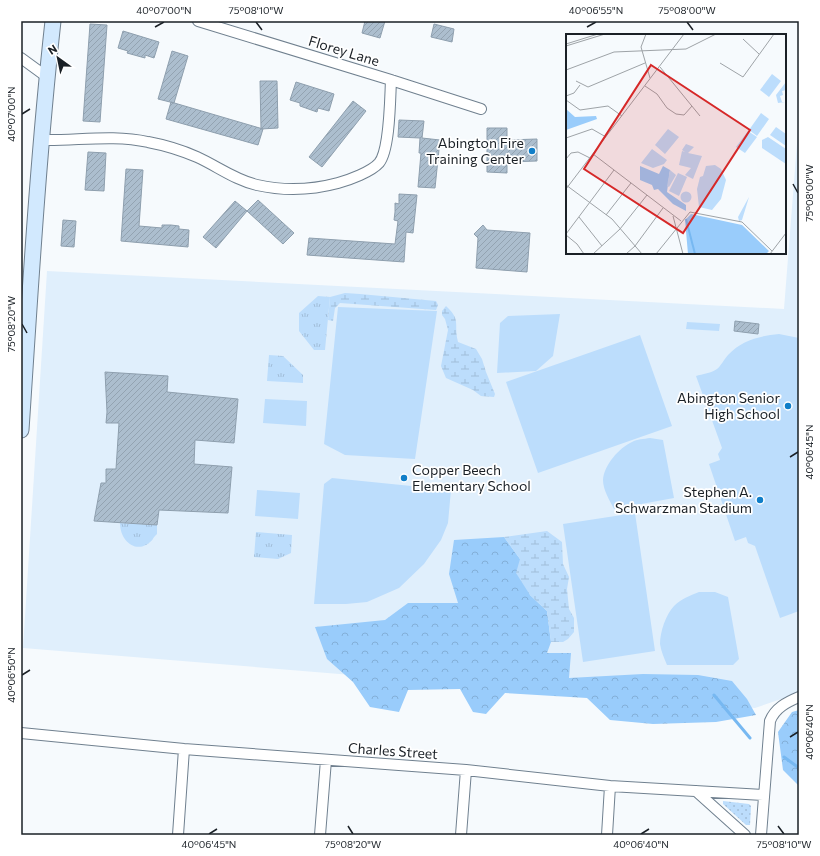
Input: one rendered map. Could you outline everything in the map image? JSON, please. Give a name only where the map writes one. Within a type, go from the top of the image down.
[{"type":"main road","points":[[21,430],[30,272],[53,21]]},
{"type":"street","name":"Florey Lane","points":[[198,21],[481,109]]},
{"type":"street","points":[[21,58],[47,77]]},
{"type":"street","points":[[42,140],[113,138],[146,141],[197,157],[234,176],[256,185],[290,190],[325,186],[352,179],[379,163],[386,145],[391,80]]},
{"type":"street","points":[[760,835],[770,721],[772,714],[784,704],[799,697]]},
{"type":"street","name":"Charles Street","points":[[21,733],[184,749],[466,770],[610,786],[763,795]]},
{"type":"street","points":[[178,835],[184,749]]},
{"type":"street","points":[[320,835],[326,760]]},
{"type":"street","points":[[461,835],[466,770]]},
{"type":"street","points":[[607,835],[610,786]]},
{"type":"street","points":[[696,791],[745,835]]},
{"type":"shaded area","name":"Copper Beech Elementary School","points":[[799,118],[799,693],[755,708],[23,648],[47,271],[784,309]]},
{"type":"green space","points":[[345,293],[436,301],[438,305],[436,310],[340,303],[335,308],[333,321],[328,320],[330,297]]},
{"type":"green space","points":[[318,296],[330,297],[325,350],[314,350],[299,331],[299,313]]},
{"type":"green space","points":[[446,306],[456,319],[458,342],[476,349],[482,359],[495,394],[494,397],[481,396],[473,390],[446,378],[441,366],[448,330],[445,319],[442,315],[442,311]]},
{"type":"green space","points":[[338,307],[437,311],[415,459],[345,455],[324,444]]},
{"type":"green space","points":[[560,314],[553,356],[536,371],[497,373],[500,323],[508,316]]},
{"type":"green space","points":[[687,322],[720,324],[719,331],[686,329]]},
{"type":"green space","name":"Stephen A. Schwarzman Stadium","points":[[779,334],[799,338],[799,611],[780,618],[755,546],[748,543],[746,537],[735,541],[709,464],[720,460],[718,454],[722,448],[696,376],[717,369],[733,350],[745,342],[765,336]]},
{"type":"green space","points":[[640,335],[672,426],[538,473],[506,382]]},
{"type":"green space","points":[[269,355],[283,356],[303,375],[303,383],[267,381]]},
{"type":"green space","points":[[265,399],[307,401],[306,426],[263,423]]},
{"type":"green space","points":[[650,438],[663,440],[674,498],[614,509],[603,484],[604,474],[609,463],[622,448],[636,440]]},
{"type":"green space","points":[[332,478],[451,490],[448,523],[441,540],[424,564],[399,588],[367,602],[346,604],[314,604],[324,484]]},
{"type":"green space","points":[[257,490],[300,493],[298,519],[255,516]]},
{"type":"green space","points":[[635,513],[655,651],[583,662],[563,524]]},
{"type":"green space","points":[[120,523],[157,525],[157,534],[148,544],[136,547],[131,545],[123,536]]},
{"type":"green space","points":[[547,531],[562,542],[563,564],[569,577],[567,589],[569,609],[574,618],[574,632],[563,642],[551,642],[547,611],[530,595],[516,573],[520,559],[504,537]]},
{"type":"green space","points":[[256,532],[292,535],[291,553],[278,559],[254,557]]},
{"type":"green space","points":[[504,537],[520,559],[530,595],[547,611],[551,642],[547,653],[571,653],[569,678],[643,674],[698,675],[732,681],[747,699],[756,715],[716,722],[653,724],[610,720],[587,698],[505,693],[486,714],[473,712],[460,689],[408,690],[399,712],[370,707],[353,682],[327,659],[315,627],[385,620],[408,603],[458,603],[449,574],[454,540]]},
{"type":"green space","points":[[699,592],[715,592],[728,597],[739,659],[733,665],[667,665],[660,644],[661,634],[666,618],[671,609],[677,604]]},
{"type":"green space","points":[[799,710],[799,786],[783,770],[778,732],[792,712]]},
{"type":"green space","points":[[723,801],[749,804],[751,806],[750,825],[746,825],[723,804]]},
{"type":"building","points":[[365,21],[385,21],[380,38],[362,33]]},
{"type":"building","points":[[90,24],[107,25],[100,122],[83,121]]},
{"type":"building","points":[[434,24],[454,29],[452,42],[431,37]]},
{"type":"building","points":[[123,31],[159,42],[154,58],[145,55],[145,58],[127,53],[128,51],[118,48]]},
{"type":"building","points":[[172,51],[188,56],[174,103],[158,99]]},
{"type":"building","points":[[260,81],[277,81],[278,128],[261,129]]},
{"type":"building","points":[[296,82],[334,94],[329,111],[318,108],[317,112],[300,106],[300,103],[290,100]]},
{"type":"building","points":[[353,101],[366,111],[322,167],[309,157]]},
{"type":"building","points":[[171,102],[263,129],[258,145],[166,119]]},
{"type":"building","points":[[399,120],[424,121],[422,138],[440,140],[435,188],[418,187],[421,153],[419,153],[420,138],[398,137]]},
{"type":"building","points":[[487,128],[507,128],[507,140],[537,139],[537,161],[507,162],[507,173],[487,172]]},
{"type":"building","points":[[88,152],[106,153],[104,191],[85,190]]},
{"type":"building","points":[[126,169],[143,170],[139,226],[162,228],[162,225],[171,225],[179,226],[179,229],[189,230],[188,247],[121,241]]},
{"type":"building","points":[[399,194],[417,195],[413,233],[406,232],[404,262],[307,255],[309,238],[395,244],[398,221],[394,220],[395,203],[399,204]]},
{"type":"building","points":[[258,200],[294,233],[283,244],[247,211]]},
{"type":"building","points":[[235,201],[247,211],[216,248],[203,237]]},
{"type":"building","points":[[63,220],[76,221],[74,247],[61,246]]},
{"type":"building","points":[[483,225],[487,230],[530,233],[527,272],[476,268],[478,238],[474,234]]},
{"type":"building","points":[[735,321],[759,324],[758,334],[734,331]]},
{"type":"building","points":[[105,372],[168,376],[167,392],[238,399],[234,443],[195,440],[194,464],[232,467],[228,513],[159,510],[157,525],[94,521],[101,483],[106,483],[106,469],[116,469],[119,423],[106,423],[107,412]]},
{"type":"waterway","points":[[714,695],[750,738]]},
{"type":"waterway","points":[[784,757],[799,768]]},
{"type":"place","name":"Abington Fire Training Center","points":[[532,151]]},
{"type":"place","name":"Abington Senior High School","points":[[788,406]]},
{"type":"place","name":"Copper Beech Elementary School","points":[[404,478]]},
{"type":"place","name":"Stephen A. Schwarzman Stadium","points":[[760,500]]}]
